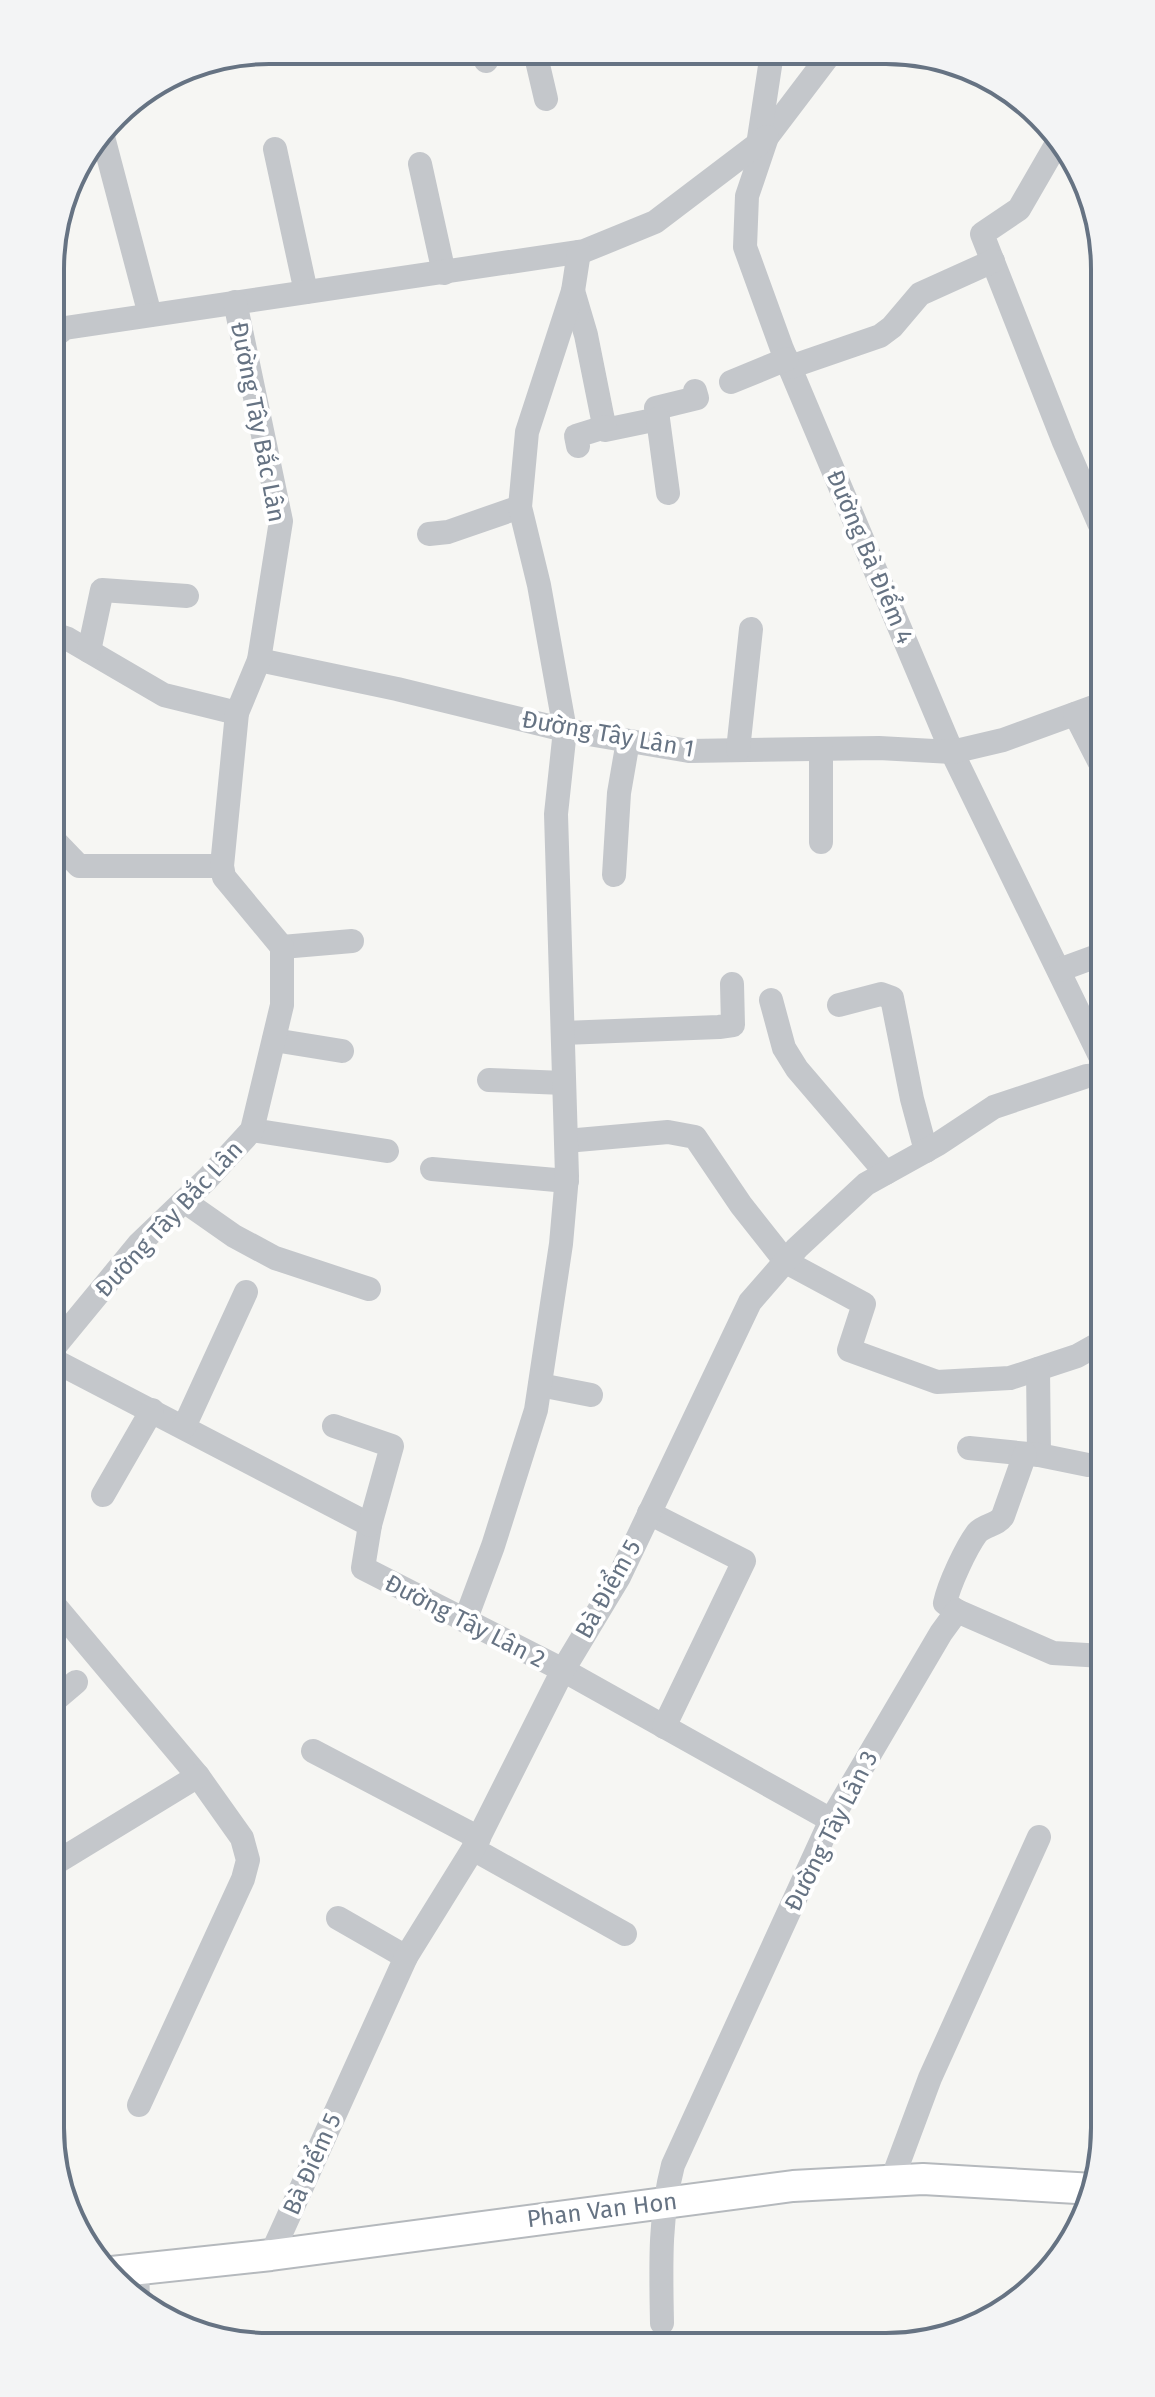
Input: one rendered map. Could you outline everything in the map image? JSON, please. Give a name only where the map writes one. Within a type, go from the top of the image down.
[{"type":"main road","name":"Phan Van Hon","points":[[131,2280],[271,2255],[793,2186],[923,2179],[1082,2188]]},
{"type":"street","points":[[538,64],[546,99]]},
{"type":"street","points":[[64,329],[579,252],[655,222],[763,141],[771,64]]},
{"type":"street","name":"Đường Bà Điểm 4","points":[[822,64],[763,141],[747,196],[745,247],[788,363],[952,752],[1091,1037]]},
{"type":"street","points":[[105,145],[150,315]]},
{"type":"street","points":[[275,149],[306,292]]},
{"type":"street","points":[[1053,150],[1019,209],[982,234],[1091,503]]},
{"type":"street","points":[[420,164],[444,273]]},
{"type":"street","points":[[465,1621],[493,1546],[536,1410],[561,1244],[567,1181],[556,814],[565,730],[539,585],[520,507],[527,432],[573,291],[579,252]]},
{"type":"street","points":[[731,382],[880,336],[901,318],[916,297],[993,261]]},
{"type":"street","points":[[573,291],[586,335],[605,430],[658,419]]},
{"type":"street","name":"Đường Tây Bắc Lân","points":[[222,866],[237,713],[259,660],[281,521],[235,302]]},
{"type":"street","points":[[668,493],[656,408],[697,398],[695,391]]},
{"type":"street","points":[[578,446],[576,436],[605,427]]},
{"type":"street","points":[[429,534],[448,532],[520,507]]},
{"type":"street","points":[[89,651],[102,590],[187,596]]},
{"type":"street","points":[[738,750],[751,629]]},
{"type":"street","points":[[64,638],[164,695],[237,713]]},
{"type":"street","name":"Đường Tây Lân 1","points":[[259,660],[397,689],[565,730],[689,751],[821,749],[952,752],[1003,740],[1091,708]]},
{"type":"street","points":[[1075,714],[1091,745]]},
{"type":"street","points":[[614,875],[619,793],[628,741]]},
{"type":"street","points":[[821,749],[821,842]]},
{"type":"street","points":[[64,850],[79,866],[222,866],[224,877],[282,947],[352,941]]},
{"type":"street","name":"Đường Tây Bắc Lân","points":[[64,1335],[139,1244],[252,1130],[282,1005],[282,947]]},
{"type":"street","points":[[1059,970],[1091,958]]},
{"type":"street","points":[[563,1033],[733,1025],[732,984]]},
{"type":"street","points":[[839,1005],[881,994],[892,998],[926,1151]]},
{"type":"street","points":[[771,1000],[784,1048],[797,1069],[886,1173]]},
{"type":"street","points":[[274,1040],[342,1051]]},
{"type":"street","name":"Bà Điểm 5","points":[[271,2255],[406,1957],[476,1844],[563,1670],[619,1577],[750,1302],[866,1184],[926,1151],[994,1107],[1091,1076]]},
{"type":"street","points":[[489,1080],[564,1083]]},
{"type":"street","points":[[252,1130],[387,1151]]},
{"type":"street","points":[[566,1141],[668,1132],[695,1137],[741,1205],[786,1262],[864,1304],[849,1350],[937,1382],[1010,1378],[1077,1356],[1091,1348]]},
{"type":"street","points":[[432,1169],[567,1181]]},
{"type":"street","points":[[184,1201],[234,1236],[275,1258],[369,1289]]},
{"type":"street","points":[[184,1427],[246,1292]]},
{"type":"street","points":[[64,1366],[370,1525],[392,1446],[334,1426]]},
{"type":"street","points":[[1038,1369],[1032,1454],[1000,1522],[978,1533],[948,1591],[945,1603],[1053,1653],[1091,1655]]},
{"type":"street","points":[[540,1385],[591,1395]]},
{"type":"street","points":[[103,1495],[152,1410]]},
{"type":"street","points":[[969,1448],[1032,1454],[1088,1465]]},
{"type":"street","points":[[649,1513],[744,1561],[664,1727]]},
{"type":"street","name":"Đường Tây Lân 2","points":[[370,1525],[363,1568],[563,1670],[831,1820]]},
{"type":"street","name":"Đường Tây Lân 3","points":[[662,2323],[664,2202],[673,2165],[831,1820],[957,1611]]},
{"type":"street","points":[[64,1617],[198,1776],[242,1838],[248,1860],[236,1897],[139,2105]]},
{"type":"street","points":[[64,1692],[76,1682]]},
{"type":"street","points":[[313,1751],[625,1934]]},
{"type":"street","points":[[64,1858],[198,1776]]},
{"type":"street","points":[[892,2180],[930,2078],[1039,1837]]},
{"type":"street","points":[[338,1918],[406,1957]]}]
